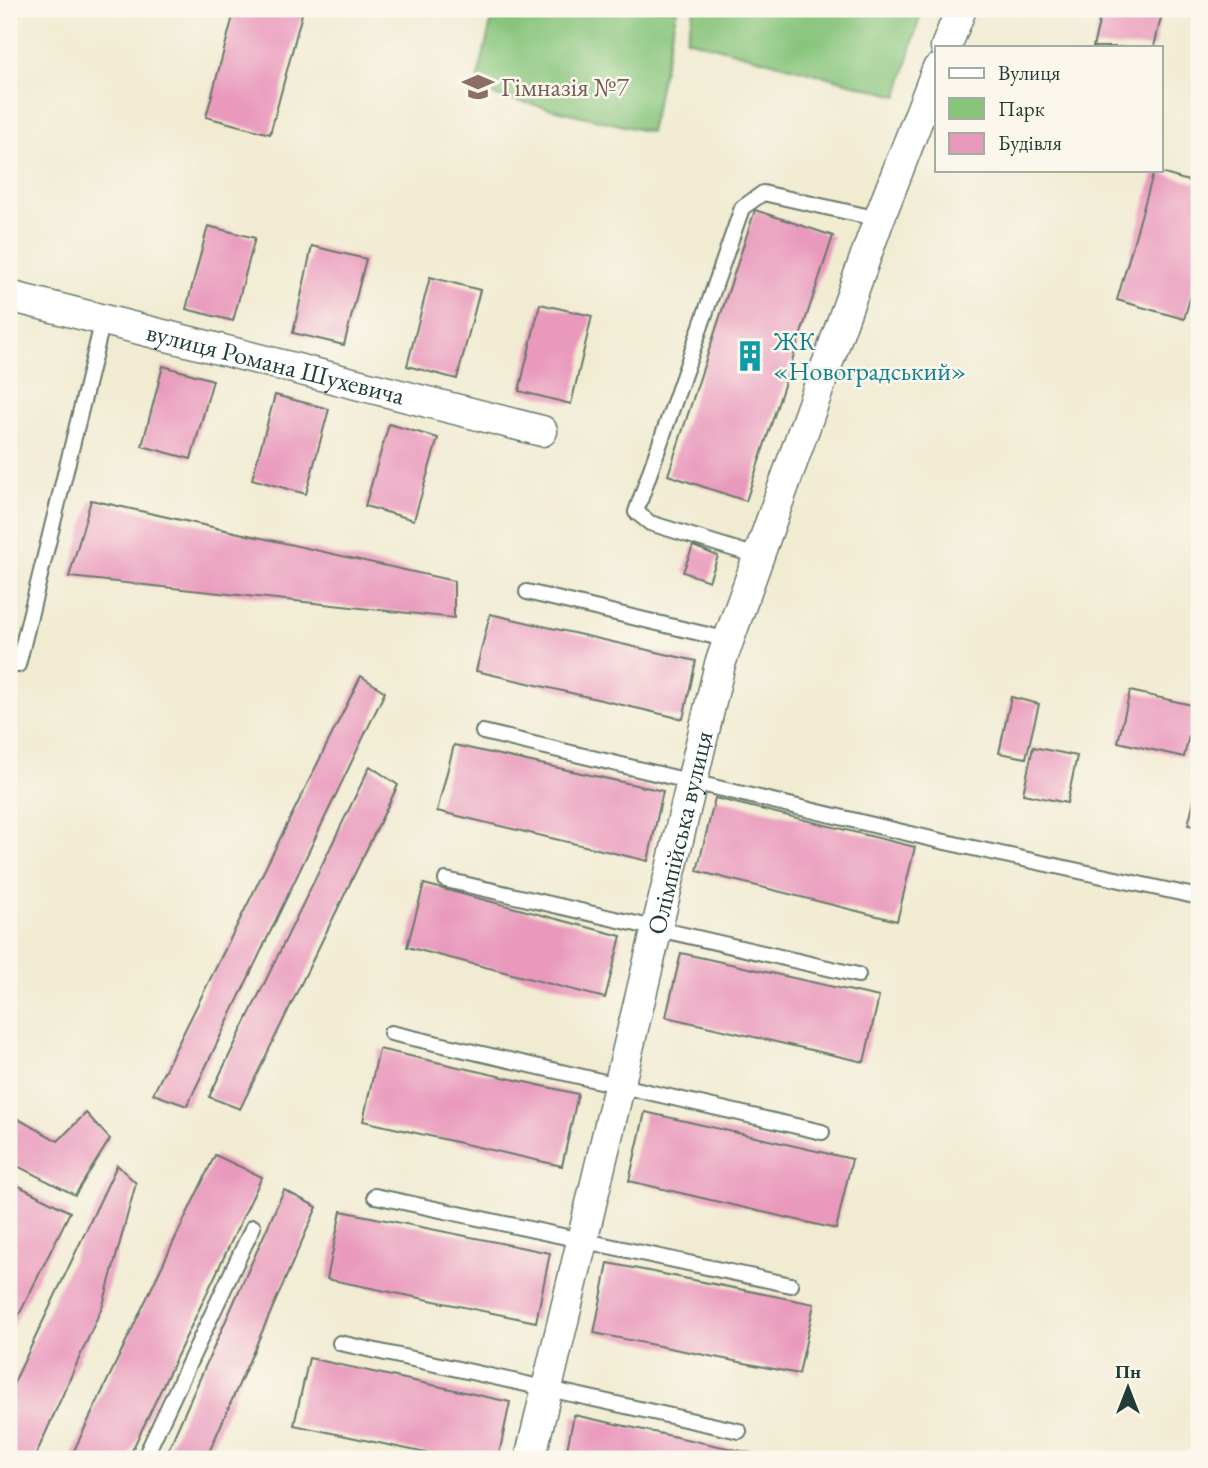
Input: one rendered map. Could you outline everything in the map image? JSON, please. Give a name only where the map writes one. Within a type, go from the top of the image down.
[{"type":"street","points":[[946,46],[961,9]]},
{"type":"street","name":"Олімпійська вулиця","points":[[530,1459],[720,664],[878,219],[935,75]]},
{"type":"street","name":"вулиця Романа Шухевича","points":[[9,296],[542,431]]},
{"type":"lane","points":[[760,557],[650,523],[636,512],[742,208],[763,193],[878,219]]},
{"type":"lane","points":[[18,664],[103,320]]},
{"type":"lane","points":[[527,592],[729,640]]},
{"type":"lane","points":[[483,732],[936,840],[1199,897]]},
{"type":"lane","points":[[446,880],[656,931],[858,975]]},
{"type":"lane","points":[[391,1033],[822,1132]]},
{"type":"lane","points":[[375,1196],[791,1285]]},
{"type":"lane","points":[[144,1459],[253,1227]]},
{"type":"lane","points":[[340,1343],[739,1431]]},
{"type":"green space","points":[[494,9],[677,9],[650,132],[475,91]]},
{"type":"green space","points":[[694,9],[922,9],[898,96],[686,39]]},
{"type":"building","points":[[235,9],[291,9],[302,14],[270,134],[206,117]]},
{"type":"building","points":[[1102,9],[1163,9],[1154,46],[1093,46]]},
{"type":"building","points":[[1154,172],[1199,184],[1199,268],[1184,319],[1117,300]]},
{"type":"building","name":"ЖК «Новоградський»","points":[[755,210],[833,236],[746,501],[668,475]]},
{"type":"building","points":[[208,226],[255,238],[233,321],[186,309]]},
{"type":"building","points":[[312,246],[366,259],[344,345],[293,333]]},
{"type":"building","points":[[430,277],[480,290],[457,379],[407,366]]},
{"type":"building","points":[[540,304],[592,316],[571,404],[519,391]]},
{"type":"building","points":[[163,366],[213,380],[191,459],[142,446]]},
{"type":"building","points":[[275,395],[329,409],[306,494],[252,479]]},
{"type":"building","points":[[389,424],[438,438],[414,520],[365,506]]},
{"type":"building","points":[[91,500],[454,581],[454,618],[69,577]]},
{"type":"building","points":[[693,546],[718,556],[709,581],[683,572]]},
{"type":"building","points":[[490,614],[696,661],[683,719],[476,671]]},
{"type":"building","points":[[361,676],[385,692],[187,1106],[153,1094]]},
{"type":"building","points":[[1130,691],[1196,706],[1184,757],[1118,742]]},
{"type":"building","points":[[1011,697],[1039,704],[1026,758],[999,753]]},
{"type":"building","points":[[454,745],[663,791],[648,861],[437,811]]},
{"type":"building","points":[[1033,747],[1077,756],[1067,803],[1023,794]]},
{"type":"building","points":[[370,766],[398,785],[240,1109],[209,1097]]},
{"type":"building","points":[[1199,780],[1199,827],[1188,825]]},
{"type":"building","points":[[715,798],[915,847],[897,921],[697,871]]},
{"type":"building","points":[[424,884],[621,936],[605,998],[407,947]]},
{"type":"building","points":[[681,953],[879,997],[864,1062],[666,1017]]},
{"type":"building","points":[[379,1049],[578,1094],[562,1166],[363,1121]]},
{"type":"building","points":[[645,1112],[852,1159],[836,1229],[629,1181]]},
{"type":"building","points":[[86,1113],[110,1139],[75,1195],[9,1162],[9,1114],[58,1141]]},
{"type":"building","points":[[215,1155],[262,1177],[128,1459],[70,1459]]},
{"type":"building","points":[[117,1165],[136,1183],[103,1305],[34,1459],[9,1459],[9,1393]]},
{"type":"building","points":[[11,1182],[70,1212],[9,1335],[9,1187]]},
{"type":"building","points":[[284,1190],[317,1207],[206,1459],[164,1459]]},
{"type":"building","points":[[341,1211],[550,1253],[536,1322],[327,1279]]},
{"type":"building","points":[[608,1263],[814,1304],[799,1374],[594,1333]]},
{"type":"building","points":[[309,1358],[510,1402],[498,1459],[454,1459],[294,1425]]},
{"type":"building","points":[[574,1415],[774,1458],[774,1459],[565,1459]]},
{"type":"place","name":"Гімназія №7","points":[[478,87]]},
{"type":"place","name":"ЖК «Новоградський»","points":[[750,356]]}]
